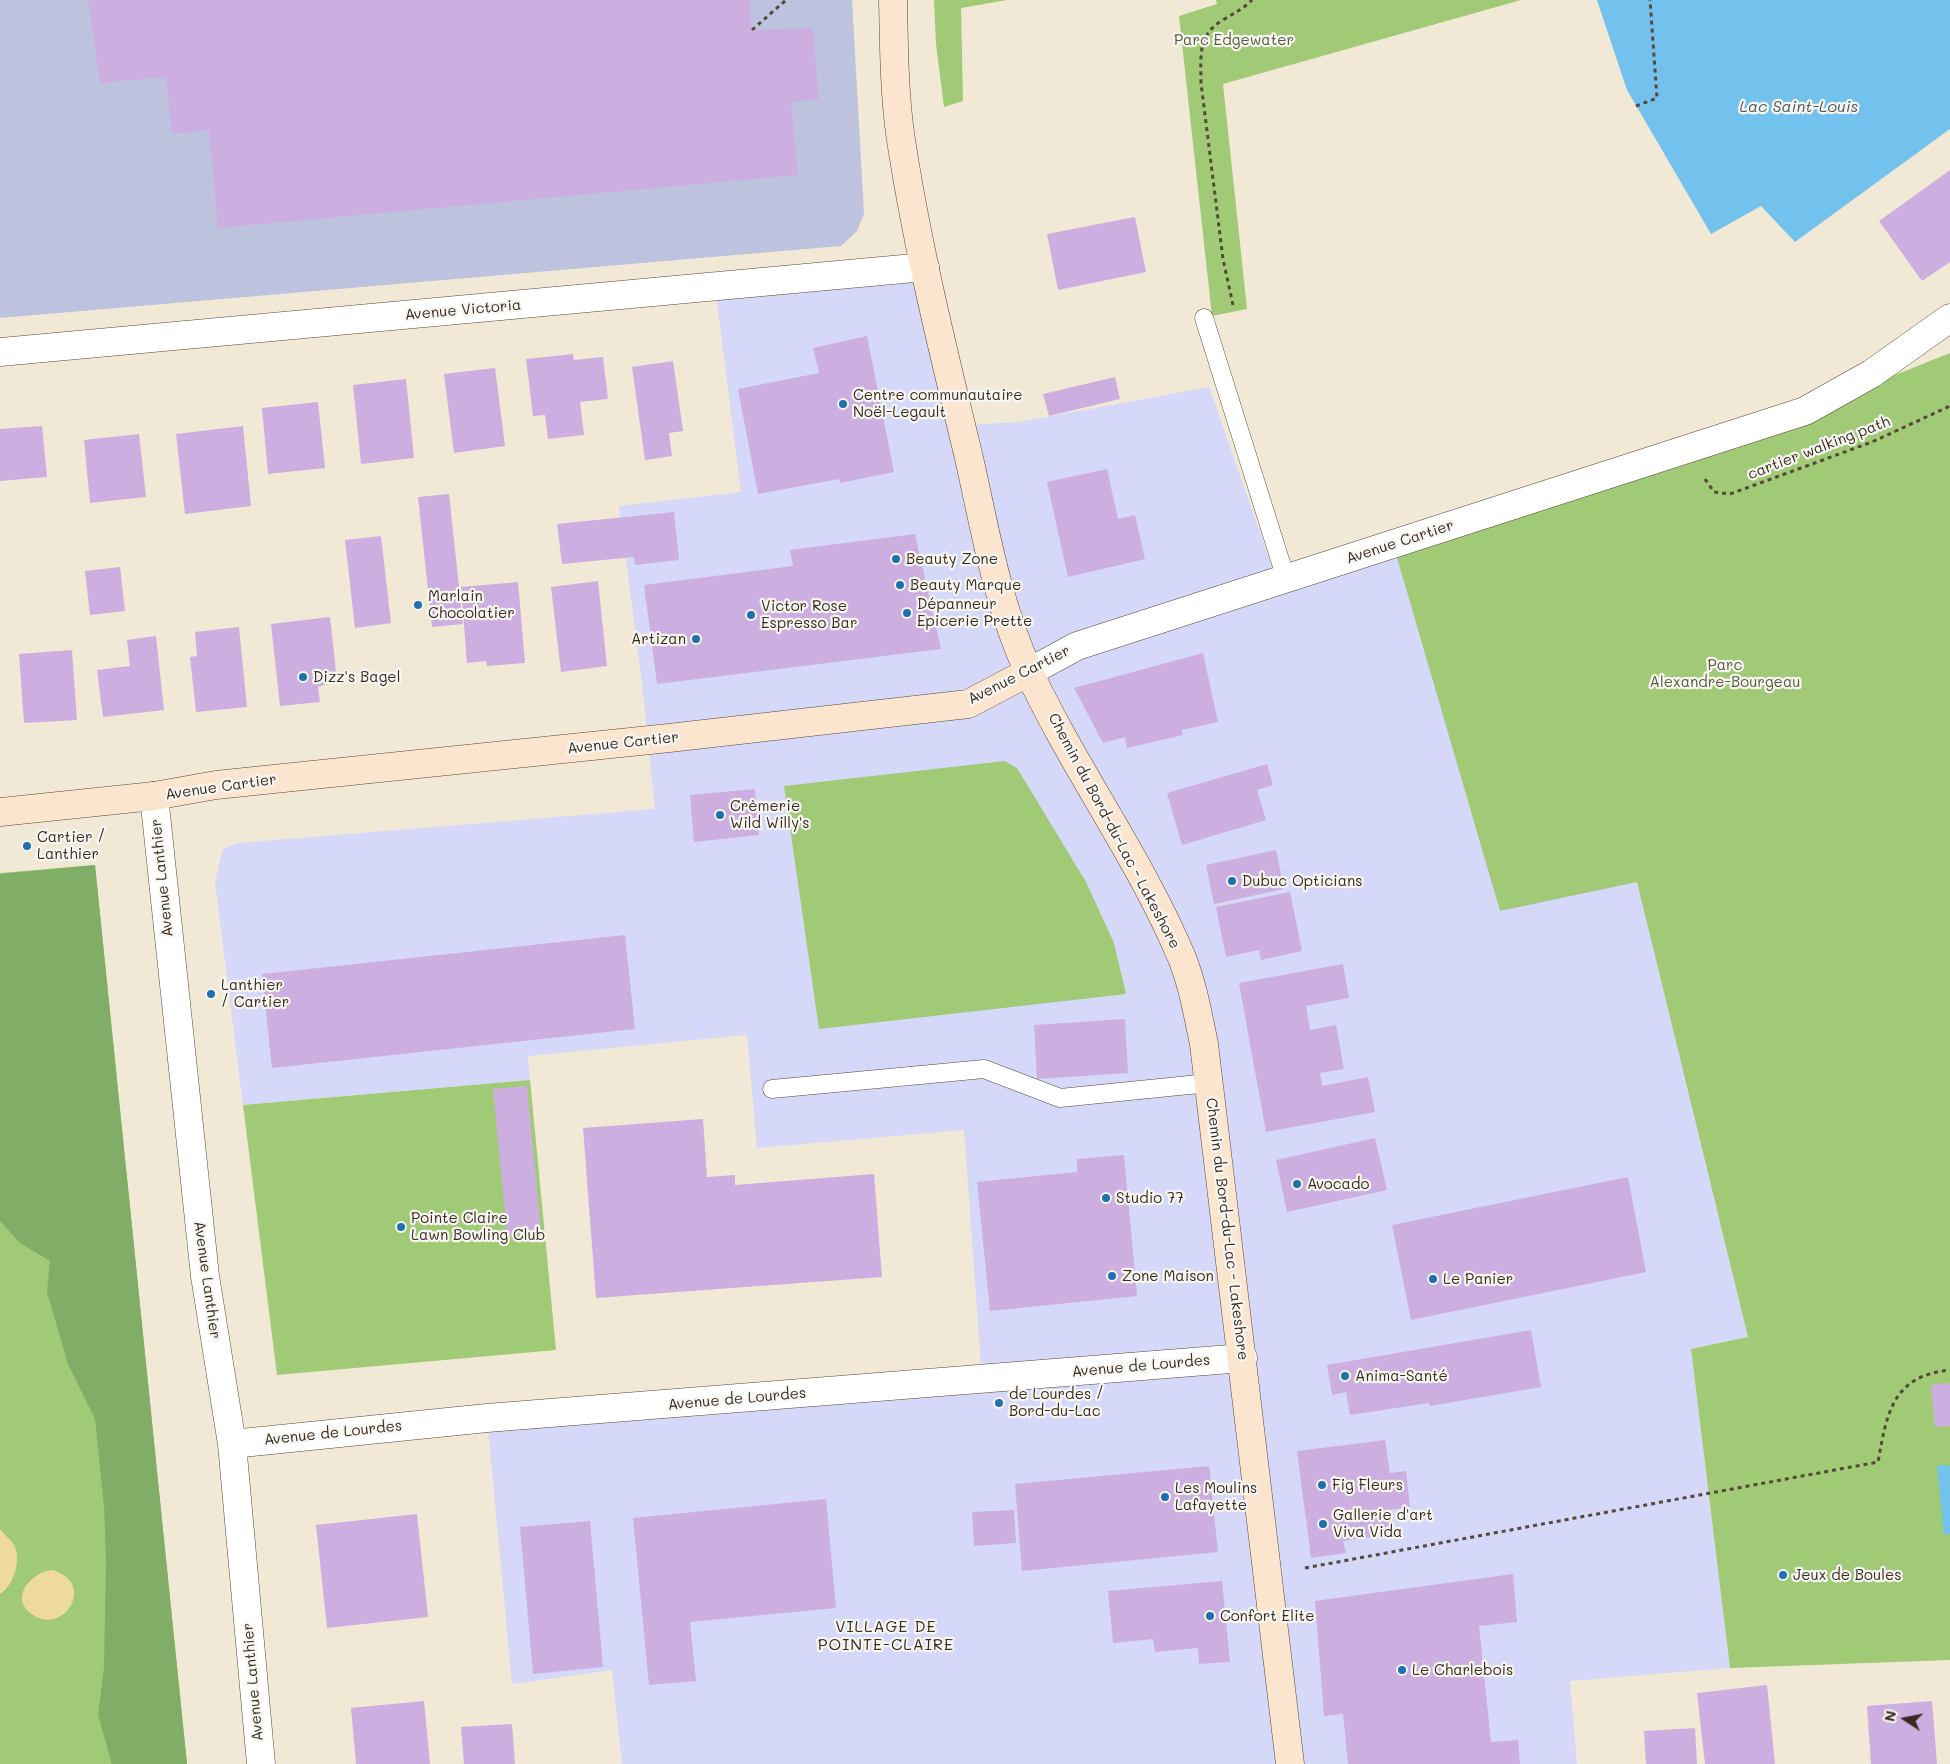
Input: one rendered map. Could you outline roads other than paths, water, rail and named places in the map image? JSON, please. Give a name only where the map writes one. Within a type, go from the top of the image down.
[{"type":"street","name":"Chemin du Bord-du-Lac - Lakeshore","points":[[893,0],[895,75],[900,131],[925,267],[1008,622],[1029,672],[1147,886],[1182,958],[1194,995],[1204,1044],[1209,1083],[1290,1764]]},
{"type":"street","name":"Avenue Victoria","points":[[0,352],[925,267]]},
{"type":"street","name":"Avenue Cartier","points":[[0,812],[154,796],[216,785],[669,738],[968,704],[1077,646],[1805,411],[1871,374],[1950,318]]},
{"type":"street","name":"Avenue Lanthier","points":[[154,796],[205,1276],[232,1444],[261,1764]]},
{"type":"street","name":"Avenue de Lourdes","points":[[232,1444],[487,1418],[1243,1358]]},
{"type":"lane","points":[[1204,318],[1286,579]]},
{"type":"lane","points":[[772,1089],[984,1068],[1060,1098],[1209,1083]]},
{"type":"water","name":"Lac Saint-Louis","points":[[1597,0],[1950,0],[1950,129],[1795,242],[1761,206],[1711,234],[1627,90]]},
{"type":"water","points":[[1950,1465],[1950,1534],[1944,1535],[1937,1466]]},
{"type":"place","name":"Centre communautaire Noël-Legault","points":[[843,404]]},
{"type":"place","name":"Beauty Zone","points":[[896,559]]},
{"type":"place","name":"Beauty Marque","points":[[900,585]]},
{"type":"place","name":"Marlain Chocolatier","points":[[418,605]]},
{"type":"place","name":"Dépanneur Epicerie Prette","points":[[907,613]]},
{"type":"place","name":"Victor Rose Espresso Bar","points":[[751,615]]},
{"type":"place","name":"Artizan","points":[[696,639]]},
{"type":"place","name":"Dizz's Bagel","points":[[303,677]]},
{"type":"place","name":"Crèmerie Wild Willy's","points":[[720,815]]},
{"type":"place","name":"Cartier / Lanthier","points":[[27,846]]},
{"type":"place","name":"Dubuc Opticians","points":[[1232,881]]},
{"type":"place","name":"Lanthier / Cartier","points":[[211,994]]},
{"type":"place","name":"Avocado","points":[[1297,1184]]},
{"type":"place","name":"Studio 77","points":[[1106,1198]]},
{"type":"place","name":"Pointe Claire Lawn Bowling Club","points":[[401,1227]]},
{"type":"place","name":"Zone Maison","points":[[1112,1276]]},
{"type":"place","name":"Le Panier","points":[[1433,1279]]},
{"type":"place","name":"Anima-Santé","points":[[1345,1376]]},
{"type":"place","name":"de Lourdes / Bord-du-Lac","points":[[999,1403]]},
{"type":"place","name":"Fig Fleurs","points":[[1322,1485]]},
{"type":"place","name":"Les Moulins Lafayette","points":[[1165,1497]]},
{"type":"place","name":"Gallerie d'art Viva Vida","points":[[1323,1524]]},
{"type":"place","name":"Jeux de Boules","points":[[1783,1575]]},
{"type":"place","name":"Confort Elite","points":[[1210,1616]]},
{"type":"place","name":"Le Charlebois","points":[[1402,1670]]},
{"type":"district","name":"VILLAGE DE POINTE-CLAIRE","points":[[886,1636]]},
{"type":"park label","name":"Parc Edgewater","points":[[1234,40]]},
{"type":"park label","name":"Parc Alexandre-Bourgeau","points":[[1725,674]]}]
